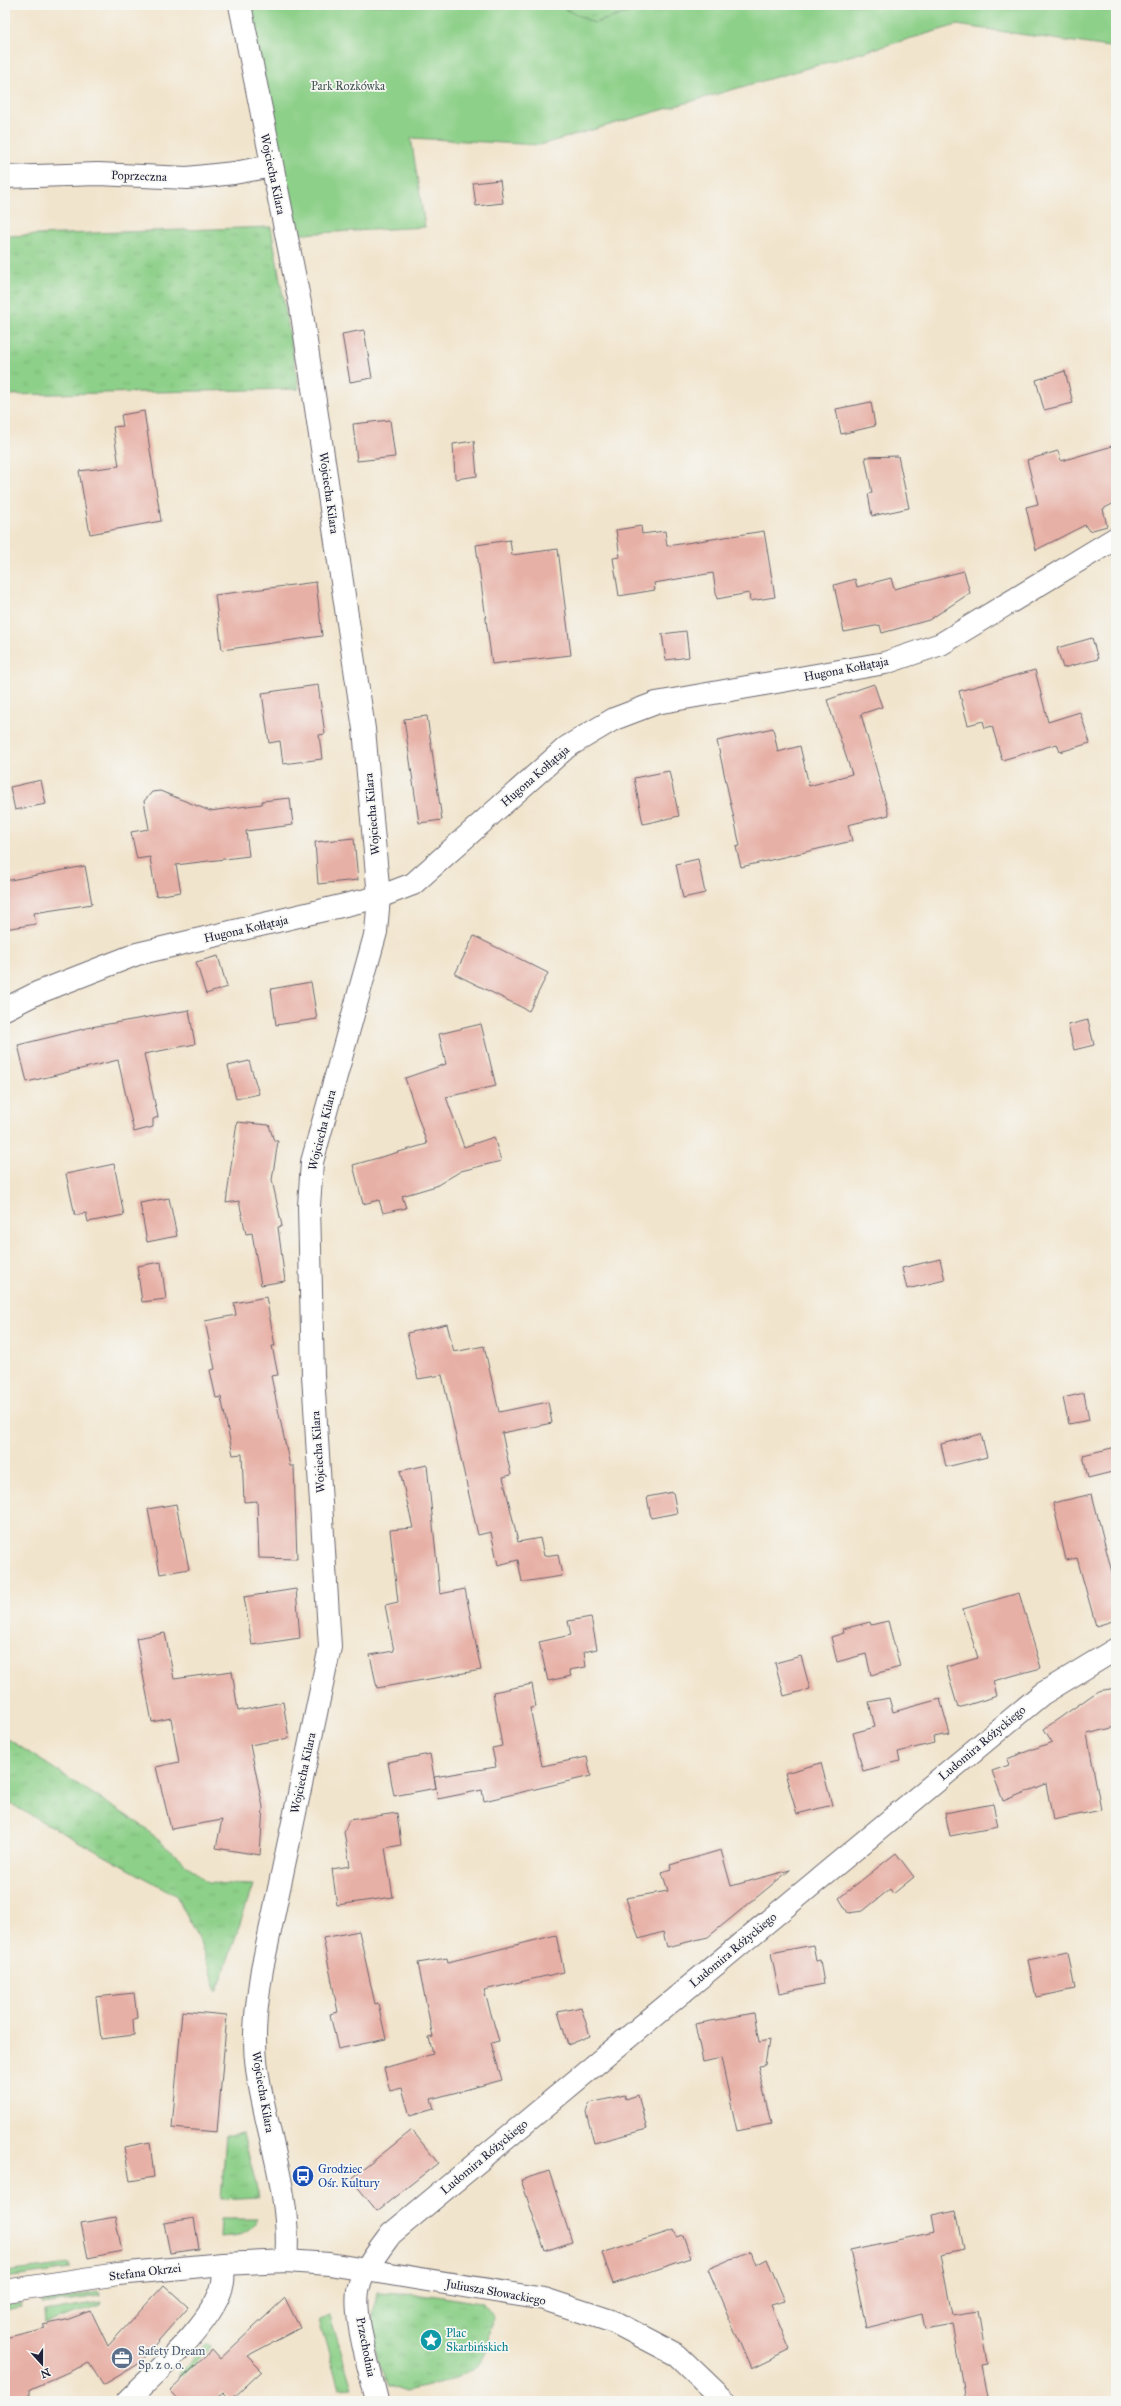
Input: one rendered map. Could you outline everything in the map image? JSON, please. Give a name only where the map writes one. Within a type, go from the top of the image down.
[{"type":"street","name":"Wojciecha Kilara","points":[[240,5],[301,308],[363,722],[379,897],[376,932],[312,1162],[310,1206],[313,1375],[330,1647],[262,1969],[256,2009],[254,2038],[257,2069],[288,2220],[286,2261]]},
{"type":"street","name":"Poprzeczna","points":[[5,177],[98,174],[187,178],[234,173],[272,166]]},
{"type":"street","name":"Hugona Kołłątaja","points":[[5,1009],[36,992],[137,954],[379,897],[413,884],[567,747],[614,719],[656,703],[885,663],[941,644],[1116,538]]},
{"type":"street","name":"Ludomira Różyckiego","points":[[366,2270],[392,2234],[1042,1694],[1116,1649]]},
{"type":"street","name":"Stefana Okrzei","points":[[5,2291],[118,2274],[222,2264],[286,2261]]},
{"type":"street","name":"Juliusza Słowackiego","points":[[286,2261],[329,2264],[544,2299],[606,2320],[677,2355],[725,2401]]},
{"type":"street","points":[[127,2401],[182,2346],[208,2316],[223,2283],[222,2264]]},
{"type":"street","name":"Przechodnia","points":[[366,2270],[359,2285],[358,2309],[361,2334],[377,2401]]},
{"type":"green space","name":"Park Rozkówka","points":[[247,5],[564,5],[565,9],[594,23],[655,5],[1116,5],[1116,48],[957,25],[540,145],[411,138],[425,227],[299,234],[251,30]]},
{"type":"green space","points":[[564,5],[655,5],[594,23],[565,9]]},
{"type":"green space","points":[[271,227],[299,389],[5,395],[5,236]]},
{"type":"green space","points":[[5,1737],[141,1825],[208,1883],[253,1885],[217,1992],[199,1940],[176,1895],[5,1801]]},
{"type":"green space","points":[[243,2133],[259,2197],[221,2199],[226,2135]]},
{"type":"green space","points":[[1116,2164],[1116,2199],[1110,2165]]},
{"type":"green space","points":[[221,2219],[257,2219],[250,2229],[242,2234],[220,2237]]},
{"type":"green space","points":[[70,2264],[70,2269],[5,2278],[5,2272]]},
{"type":"green space","points":[[99,2292],[100,2296],[42,2304],[42,2301]]},
{"type":"green space","name":"Plac Skarbińskich","points":[[377,2292],[423,2294],[482,2303],[492,2316],[488,2351],[478,2365],[458,2377],[406,2391],[389,2385],[377,2358],[371,2328]]},
{"type":"green space","points":[[101,2302],[100,2305],[45,2323],[44,2311]]},
{"type":"green space","points":[[20,2303],[21,2307],[5,2310],[5,2305]]},
{"type":"green space","points":[[330,2316],[352,2387],[339,2388],[319,2320]]},
{"type":"green space","points":[[207,2344],[211,2347],[180,2378],[179,2373]]},
{"type":"building","points":[[500,180],[503,203],[476,206],[473,183]]},
{"type":"building","points":[[364,330],[372,378],[350,382],[342,334]]},
{"type":"building","points":[[1065,371],[1073,403],[1044,410],[1036,380]]},
{"type":"building","points":[[871,402],[875,426],[841,434],[836,409]]},
{"type":"building","points":[[144,411],[161,521],[90,534],[79,471],[119,466],[113,427],[123,426],[121,415]]},
{"type":"building","points":[[390,420],[395,457],[357,461],[353,424]]},
{"type":"building","points":[[474,441],[477,476],[456,479],[453,444]]},
{"type":"building","points":[[1116,445],[1116,502],[1103,509],[1107,526],[1089,531],[1085,525],[1036,550],[1026,507],[1038,504],[1027,460],[1058,451],[1061,461]]},
{"type":"building","points":[[898,456],[909,508],[872,516],[868,494],[872,493],[865,457]]},
{"type":"building","points":[[641,526],[642,534],[665,531],[667,546],[764,531],[775,597],[750,601],[749,593],[717,599],[713,573],[654,583],[655,590],[619,596],[613,558],[620,557],[616,530]]},
{"type":"building","points":[[510,540],[512,555],[558,549],[571,655],[492,664],[476,545]]},
{"type":"building","points":[[964,571],[970,593],[929,620],[882,633],[880,625],[844,632],[834,585],[855,579],[857,587],[891,578],[894,589]]},
{"type":"building","points":[[316,582],[322,636],[222,650],[215,595]]},
{"type":"building","points":[[686,631],[689,657],[666,660],[662,634]]},
{"type":"building","points":[[1092,638],[1098,659],[1063,668],[1057,648]]},
{"type":"building","points":[[1035,670],[1048,722],[1080,712],[1090,743],[1060,752],[1057,744],[1002,760],[992,726],[985,728],[983,721],[968,725],[959,691]]},
{"type":"building","points":[[874,684],[882,707],[861,714],[889,815],[848,825],[852,841],[741,867],[736,847],[740,846],[717,741],[773,728],[778,752],[800,746],[809,786],[852,774],[827,700]]},
{"type":"building","points":[[318,685],[325,734],[319,735],[322,759],[283,764],[280,741],[269,743],[262,693]]},
{"type":"building","points":[[427,716],[442,820],[419,823],[404,719]]},
{"type":"building","points":[[669,771],[679,816],[643,824],[634,778]]},
{"type":"building","points":[[41,780],[46,804],[15,810],[10,787]]},
{"type":"building","points":[[160,791],[210,811],[262,804],[262,801],[290,798],[293,825],[246,831],[249,856],[176,865],[181,892],[156,896],[150,857],[137,859],[131,832],[149,829],[144,801],[152,792]]},
{"type":"building","points":[[354,838],[358,880],[318,884],[315,842]]},
{"type":"building","points":[[698,859],[705,893],[683,898],[676,864]]},
{"type":"building","points":[[85,866],[92,904],[34,913],[36,924],[5,929],[5,881]]},
{"type":"building","points":[[474,936],[548,973],[529,1011],[455,974]]},
{"type":"building","points":[[218,956],[227,987],[206,994],[196,962]]},
{"type":"building","points":[[311,982],[317,1019],[276,1025],[271,989]]},
{"type":"building","points":[[189,1010],[195,1044],[144,1054],[158,1117],[153,1119],[153,1127],[134,1132],[118,1060],[27,1082],[18,1045],[91,1027]]},
{"type":"building","points":[[1088,1020],[1094,1045],[1074,1050],[1068,1025]]},
{"type":"building","points":[[481,1024],[496,1086],[446,1097],[464,1147],[494,1137],[501,1161],[461,1171],[436,1186],[402,1196],[406,1208],[383,1213],[379,1200],[363,1204],[353,1165],[427,1144],[405,1078],[446,1064],[439,1034]]},
{"type":"building","points":[[249,1061],[259,1094],[236,1099],[228,1066]]},
{"type":"building","points":[[237,1122],[269,1125],[274,1141],[278,1141],[272,1180],[282,1226],[278,1227],[285,1281],[261,1285],[252,1233],[246,1234],[239,1201],[226,1203]]},
{"type":"building","points":[[114,1164],[124,1215],[88,1222],[86,1213],[75,1215],[66,1174]]},
{"type":"building","points":[[169,1198],[177,1236],[147,1242],[140,1203]]},
{"type":"building","points":[[940,1259],[945,1280],[907,1289],[902,1268]]},
{"type":"building","points":[[161,1262],[166,1299],[142,1302],[137,1266]]},
{"type":"building","points":[[266,1297],[275,1346],[272,1346],[278,1375],[271,1376],[290,1466],[294,1466],[297,1559],[259,1558],[257,1501],[244,1502],[242,1454],[233,1455],[221,1397],[216,1398],[210,1370],[215,1369],[205,1321],[236,1315],[234,1303]]},
{"type":"building","points":[[447,1324],[454,1352],[484,1346],[499,1412],[548,1402],[552,1423],[502,1433],[511,1475],[503,1477],[518,1542],[540,1538],[544,1556],[558,1554],[562,1576],[522,1582],[518,1560],[498,1565],[491,1532],[478,1535],[442,1375],[418,1379],[407,1333]]},
{"type":"building","points":[[1084,1393],[1089,1420],[1069,1424],[1063,1398]]},
{"type":"building","points":[[981,1434],[987,1457],[946,1467],[941,1444]]},
{"type":"building","points":[[1116,1447],[1116,1471],[1088,1478],[1083,1455]]},
{"type":"building","points":[[427,1465],[440,1594],[465,1589],[481,1670],[377,1688],[370,1655],[394,1651],[385,1605],[398,1602],[390,1530],[413,1528],[400,1471]]},
{"type":"building","points":[[673,1492],[677,1513],[651,1518],[647,1497]]},
{"type":"building","points":[[1092,1494],[1116,1588],[1116,1620],[1096,1626],[1077,1558],[1066,1560],[1053,1503]]},
{"type":"building","points":[[176,1504],[189,1569],[160,1574],[148,1509]]},
{"type":"building","points":[[296,1589],[300,1638],[252,1645],[244,1597]]},
{"type":"building","points":[[1019,1593],[1041,1668],[993,1681],[997,1696],[958,1708],[946,1667],[978,1658],[963,1609]]},
{"type":"building","points":[[591,1617],[597,1649],[584,1652],[586,1667],[569,1670],[571,1676],[548,1681],[539,1642],[571,1635],[568,1621]]},
{"type":"building","points":[[888,1621],[900,1667],[871,1675],[866,1654],[837,1662],[831,1637],[844,1633],[843,1629],[870,1622],[871,1625]]},
{"type":"building","points":[[165,1633],[174,1679],[232,1671],[238,1711],[283,1702],[289,1738],[250,1745],[263,1807],[260,1855],[216,1848],[222,1820],[171,1829],[156,1767],[179,1762],[171,1718],[152,1722],[136,1638]]},
{"type":"building","points":[[801,1656],[810,1689],[784,1696],[775,1663]]},
{"type":"building","points":[[532,1684],[536,1707],[530,1708],[542,1766],[587,1757],[591,1776],[484,1801],[482,1790],[438,1799],[434,1777],[496,1767],[492,1748],[502,1746],[493,1692]]},
{"type":"building","points":[[1116,1688],[1116,1727],[1087,1734],[1101,1810],[1053,1820],[1046,1784],[1003,1801],[992,1771],[1009,1765],[1007,1759],[1052,1742],[1044,1729],[1098,1691]]},
{"type":"building","points":[[889,1698],[893,1712],[940,1699],[950,1734],[933,1737],[934,1743],[898,1752],[900,1761],[863,1771],[853,1733],[875,1727],[869,1702]]},
{"type":"building","points":[[430,1754],[436,1788],[394,1796],[388,1762]]},
{"type":"building","points":[[821,1763],[832,1805],[797,1814],[785,1773]]},
{"type":"building","points":[[993,1804],[998,1827],[950,1836],[945,1813]]},
{"type":"building","points":[[397,1813],[401,1845],[385,1848],[393,1897],[337,1905],[332,1869],[350,1866],[344,1832],[349,1820]]},
{"type":"building","points":[[721,1850],[731,1886],[790,1870],[708,1937],[667,1947],[663,1932],[639,1939],[626,1898],[668,1891],[662,1872],[671,1869],[670,1865]]},
{"type":"building","points":[[896,1853],[914,1877],[893,1894],[890,1889],[863,1911],[848,1913],[839,1898]]},
{"type":"building","points":[[359,1931],[375,2004],[378,2003],[386,2039],[338,2049],[330,2014],[338,2012],[323,1938]]},
{"type":"building","points":[[556,1935],[564,1972],[484,1990],[499,2041],[491,2043],[502,2080],[431,2099],[434,2109],[410,2116],[402,2088],[390,2091],[384,2068],[433,2054],[429,2038],[433,2037],[418,1963],[447,1958],[448,1962]]},
{"type":"building","points":[[813,1945],[816,1961],[820,1960],[824,1984],[779,1993],[771,1953]]},
{"type":"building","points":[[1068,1952],[1075,1989],[1036,1997],[1028,1960]]},
{"type":"building","points":[[134,1993],[137,2018],[133,2019],[134,2035],[101,2039],[96,1997]]},
{"type":"building","points":[[581,2007],[590,2036],[568,2045],[558,2012]]},
{"type":"building","points":[[182,2011],[227,2015],[217,2132],[172,2128]]},
{"type":"building","points":[[754,2013],[759,2042],[769,2040],[765,2065],[758,2066],[771,2124],[737,2131],[721,2058],[703,2062],[695,2024]]},
{"type":"building","points":[[625,2095],[626,2099],[638,2095],[647,2129],[594,2143],[586,2112],[590,2103]]},
{"type":"building","points":[[412,2130],[438,2163],[377,2211],[351,2179]]},
{"type":"building","points":[[150,2142],[154,2177],[130,2181],[124,2147]]},
{"type":"building","points":[[549,2171],[572,2242],[545,2251],[521,2180]]},
{"type":"building","points":[[956,2210],[964,2249],[941,2254],[953,2315],[978,2311],[987,2363],[981,2364],[988,2401],[965,2401],[952,2324],[925,2329],[922,2314],[866,2328],[850,2250],[935,2232],[932,2215]]},
{"type":"building","points":[[115,2217],[122,2251],[88,2258],[81,2223]]},
{"type":"building","points":[[194,2218],[199,2249],[170,2253],[164,2223]]},
{"type":"building","points":[[674,2230],[677,2237],[683,2235],[691,2258],[613,2284],[602,2253]]},
{"type":"building","points":[[750,2251],[756,2265],[767,2259],[785,2301],[771,2305],[790,2350],[751,2369],[708,2269]]},
{"type":"building","points":[[164,2285],[188,2307],[137,2365],[103,2385],[89,2363],[30,2389],[30,2401],[5,2401],[5,2338],[45,2328],[43,2325],[66,2320],[91,2311],[108,2346]]},
{"type":"building","points":[[285,2298],[300,2328],[247,2356],[262,2371],[231,2400],[223,2392],[213,2401],[180,2401],[170,2390],[212,2350],[220,2359]]},
{"type":"place","name":"Grodziec Ośr. Kultury","points":[[303,2176]]},
{"type":"place","name":"Plac Skarbińskich","points":[[431,2340]]},
{"type":"place","name":"Safety Dream Sp. z o. o.","points":[[122,2358]]}]
